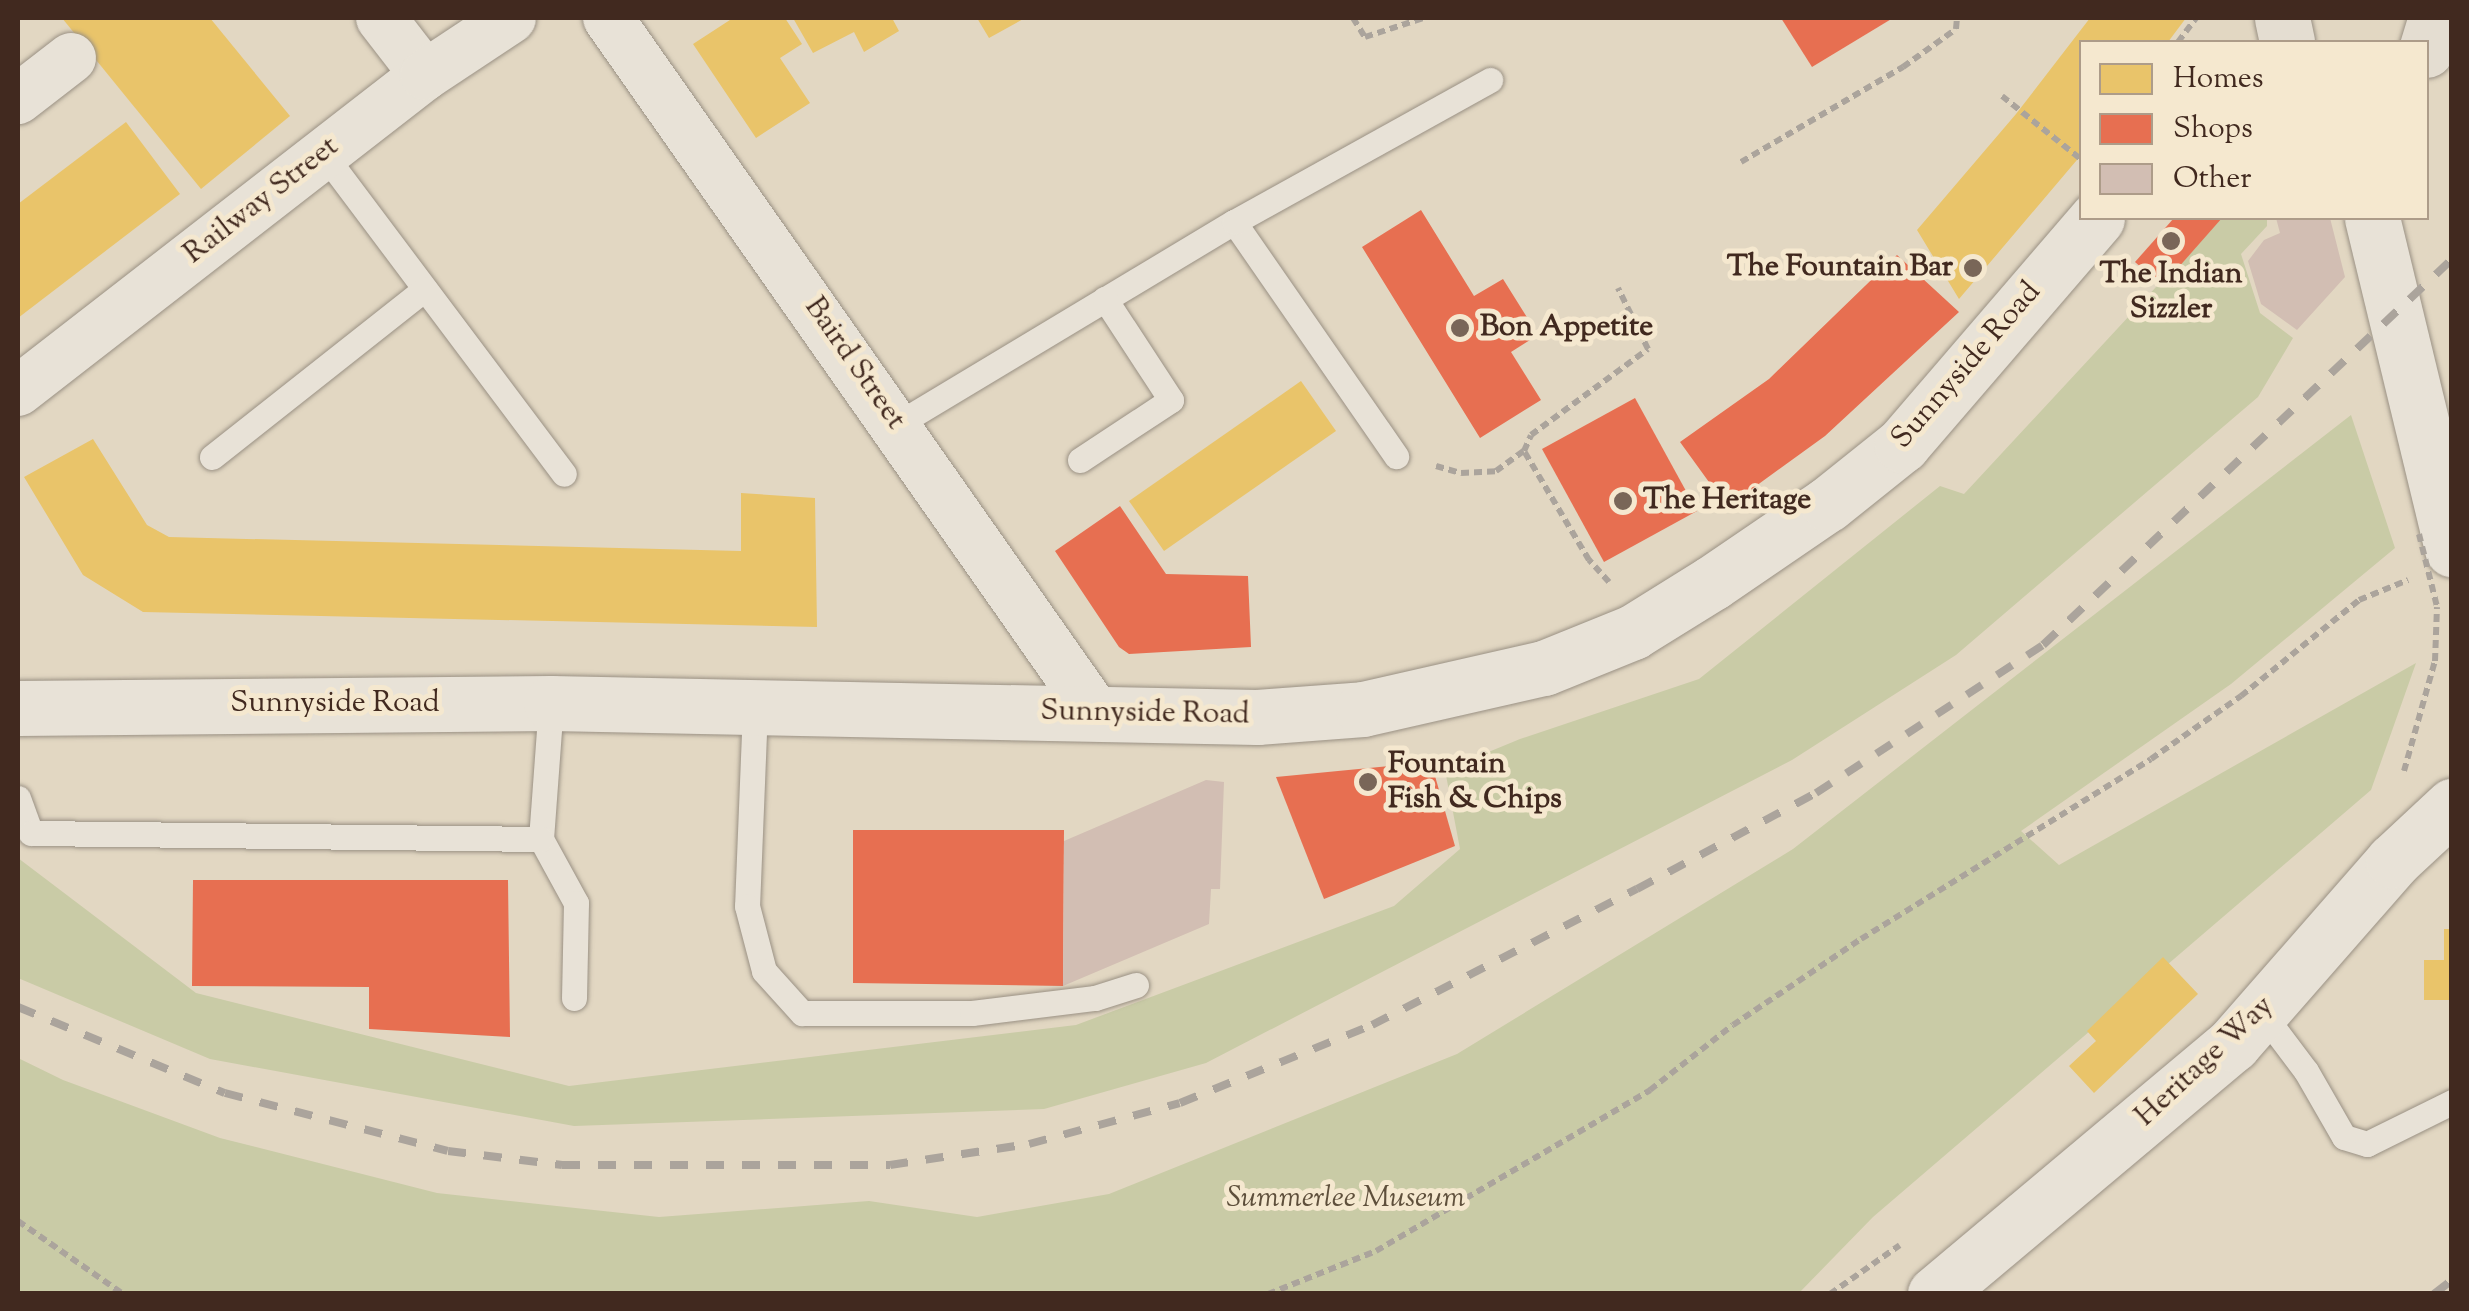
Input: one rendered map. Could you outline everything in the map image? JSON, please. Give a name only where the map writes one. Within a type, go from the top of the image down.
[{"type":"main road","name":"Sunnyside Road","points":[[18,708],[552,704],[1257,717],[1363,709],[1544,668],[1647,623],[1814,514],[1902,445],[2095,220]]},
{"type":"main road","points":[[2372,220],[2437,537]]},
{"type":"main road","name":"Heritage Way","points":[[1934,1294],[2098,1160],[2263,1014],[2393,861],[2452,806]]},
{"type":"street","points":[[382,18],[425,75]]},
{"type":"street","name":"Railway Street","points":[[18,391],[425,75],[511,18]]},
{"type":"street","name":"Baird Street","points":[[608,18],[1096,713]]},
{"type":"street","points":[[18,99],[70,58]]},
{"type":"lane","points":[[896,425],[1234,222],[1490,80]]},
{"type":"lane","points":[[323,154],[564,474]]},
{"type":"lane","points":[[1234,222],[1396,456]]},
{"type":"lane","points":[[212,457],[425,289]]},
{"type":"lane","points":[[1080,460],[1171,400],[1105,299]]},
{"type":"lane","points":[[552,704],[541,839],[576,902],[574,998]]},
{"type":"lane","points":[[756,708],[748,906],[764,971],[802,1012],[972,1013],[1096,998],[1136,984]]},
{"type":"lane","points":[[18,798],[31,833],[541,839]]},
{"type":"lane","points":[[2263,1014],[2306,1071],[2344,1137],[2367,1144],[2452,1102]]},
{"type":"path","points":[[1353,18],[1364,37],[1424,18]]},
{"type":"path","points":[[1740,162],[1904,67],[1956,29],[1957,18]]},
{"type":"path","points":[[2180,40],[2196,18]]},
{"type":"path","points":[[2002,96],[2079,158]]},
{"type":"path","points":[[1396,456],[1461,473],[1496,472],[1524,451],[1531,436],[1648,349],[1618,288]]},
{"type":"path","points":[[1524,451],[1589,560],[1647,623]]},
{"type":"path","points":[[2399,780],[2408,763],[2431,677],[2437,537]]},
{"type":"path","points":[[1268,1294],[1376,1251],[1650,1090],[1733,1025],[1861,940],[2151,760],[2240,696],[2437,537]]},
{"type":"path","points":[[18,1221],[122,1294]]},
{"type":"path","points":[[1830,1294],[1909,1238]]},
{"type":"green space","points":[[2218,220],[2267,220],[2267,226],[2241,254],[2260,313],[2293,338],[2258,397],[1956,655],[1792,760],[1206,1063],[1044,1109],[574,1126],[210,1059],[18,978],[18,858],[196,993],[569,1086],[1076,1025],[1394,906],[1460,849],[1445,770],[1520,739],[1699,679],[1940,486],[1964,494]]},
{"type":"green space","name":"Summerlee Museum","points":[[2351,415],[2395,548],[2231,684],[2021,831],[2059,865],[2416,663],[2371,790],[1873,1217],[1799,1293],[18,1293],[18,1058],[63,1080],[220,1138],[437,1193],[659,1217],[869,1201],[977,1217],[1109,1194],[1457,1054],[1793,849]]},
{"type":"building: Homes","points":[[62,18],[210,18],[290,116],[201,189]]},
{"type":"building: Homes","points":[[733,18],[785,18],[802,44],[780,58],[810,103],[756,138],[693,44]]},
{"type":"building: Homes","points":[[793,18],[892,18],[899,31],[864,52],[854,32],[813,53]]},
{"type":"building: Homes","points":[[977,18],[1025,18],[989,38]]},
{"type":"building: Homes","points":[[2090,18],[2186,18],[2170,40],[2079,40],[2079,158],[1959,299],[1917,230],[2016,114]]},
{"type":"building: Homes","points":[[126,122],[180,194],[18,318],[18,204]]},
{"type":"building: Homes","points":[[1301,381],[1336,431],[1164,551],[1129,501]]},
{"type":"building: Homes","points":[[93,439],[147,525],[169,537],[741,551],[741,493],[815,498],[817,627],[143,612],[83,575],[24,477]]},
{"type":"building: Homes","points":[[2444,929],[2452,929],[2452,1000],[2424,1000],[2424,960],[2444,960]]},
{"type":"building: Homes","points":[[2163,957],[2198,994],[2094,1093],[2069,1066],[2096,1041],[2087,1031]]},
{"type":"building: Shops","points":[[1781,18],[1893,18],[1812,67]]},
{"type":"building: Shops","points":[[1421,210],[1474,296],[1503,279],[1538,335],[1511,352],[1541,400],[1480,438],[1362,247]]},
{"type":"building: Shops","points":[[2172,220],[2220,220],[2162,286],[2135,262]]},
{"type":"building: Shops","points":[[1897,255],[1959,312],[1825,436],[1727,507],[1680,442],[1769,379]]},
{"type":"building: Shops","points":[[1635,398],[1697,511],[1604,562],[1542,449]]},
{"type":"building: Shops","points":[[1120,506],[1166,574],[1248,576],[1251,647],[1129,654],[1119,647],[1055,551]]},
{"type":"building: Shops","points":[[1431,762],[1455,846],[1324,899],[1276,777]]},
{"type":"building: Shops","points":[[853,830],[1064,830],[1063,986],[853,983]]},
{"type":"building: Shops","points":[[193,880],[508,880],[510,1037],[369,1029],[369,987],[192,986]]},
{"type":"building: Other","points":[[2277,220],[2331,220],[2345,277],[2297,330],[2261,304],[2248,261],[2264,240],[2280,233]]},
{"type":"building: Other","points":[[1206,780],[1224,782],[1220,889],[1211,889],[1209,924],[1063,986],[1064,841]]},
{"type":"railway","points":[[18,1007],[225,1093],[448,1151],[562,1165],[890,1165],[1029,1144],[1180,1103],[1372,1025],[1637,889],[1816,793],[2043,645],[2452,259]]},
{"type":"railway","points":[[2434,1294],[2452,1280]]},
{"type":"place","name":"The Indian Sizzler","points":[[2171,241]]},
{"type":"place","name":"The Fountain Bar","points":[[1973,268]]},
{"type":"place","name":"Bon Appetite","points":[[1460,328]]},
{"type":"place","name":"The Heritage","points":[[1623,501]]},
{"type":"place","name":"Fountain Fish & Chips","points":[[1368,782]]}]
